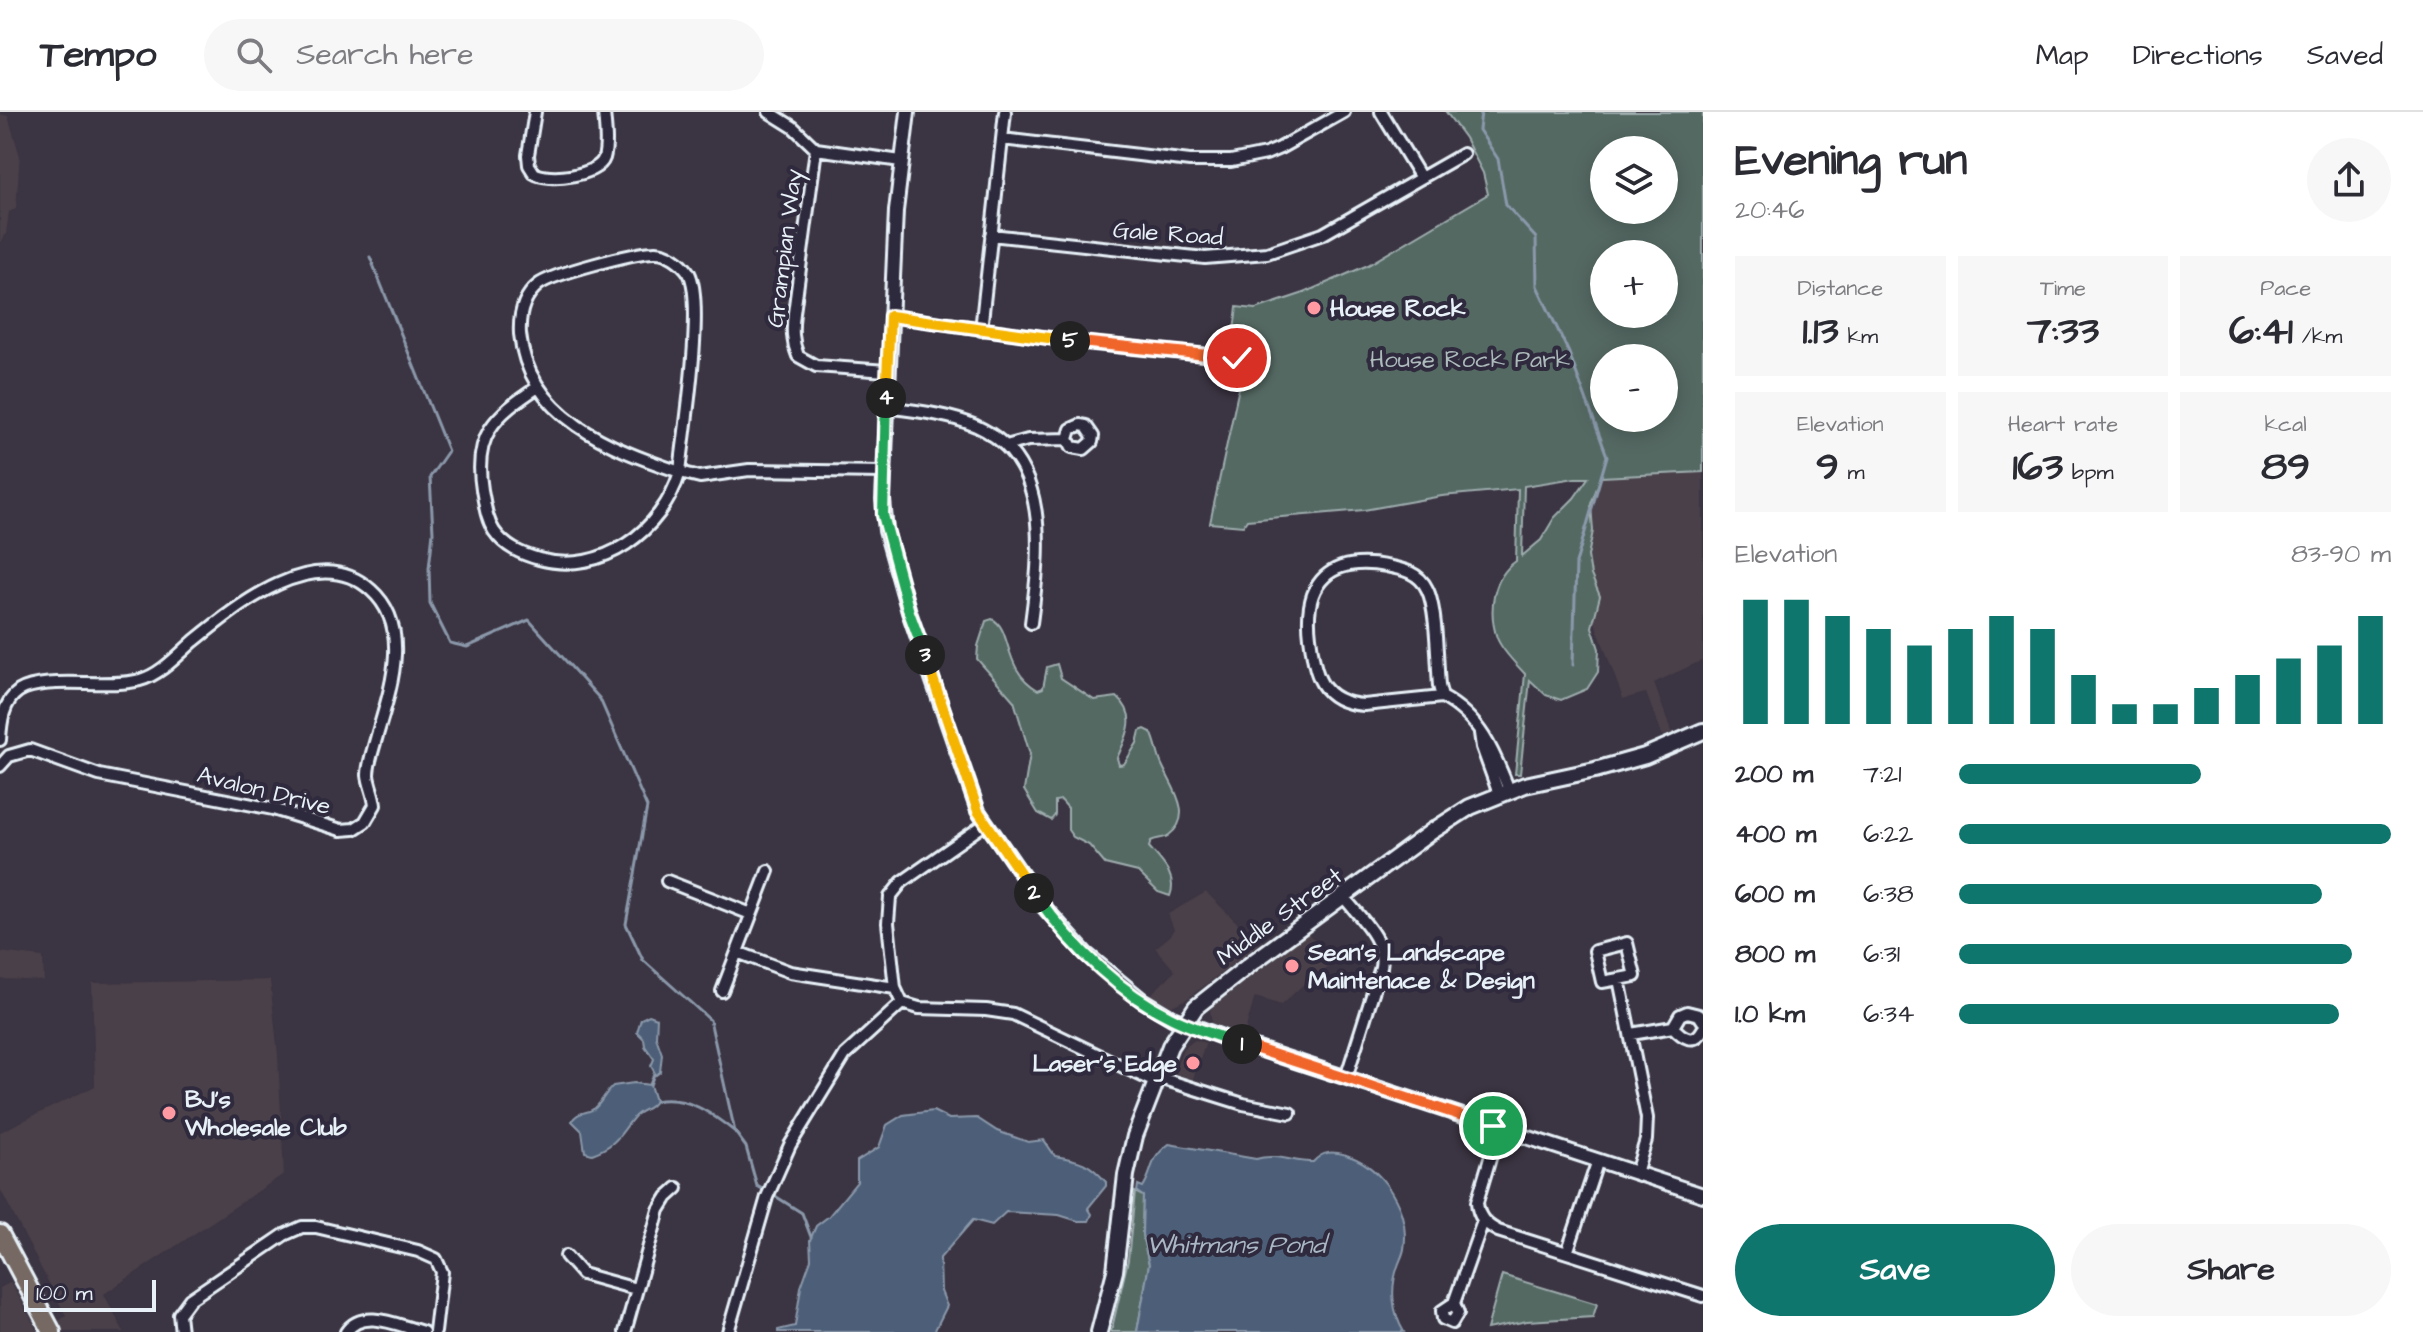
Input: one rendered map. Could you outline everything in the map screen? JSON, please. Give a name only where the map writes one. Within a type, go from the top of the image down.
[{"type":"main road","name":"Middle Street","points":[[1099,1332],[1115,1271],[1130,1155],[1156,1080],[1183,1023],[1210,993],[1453,818],[1504,792],[1645,756],[1703,731]]},
{"type":"main road","points":[[0,1234],[52,1332]]},
{"type":"street","points":[[535,112],[528,160],[534,173],[548,178],[589,171],[600,165],[605,152],[604,112]]},
{"type":"street","points":[[769,112],[793,127],[816,149],[901,161]]},
{"type":"street","points":[[908,112],[901,161],[890,316],[883,515],[898,575],[976,803],[985,824],[1044,907],[1078,947],[1142,1000],[1183,1023],[1703,1195]]},
{"type":"street","points":[[981,330],[1005,112]]},
{"type":"street","points":[[1002,139],[1190,161],[1231,161],[1280,148],[1344,112]]},
{"type":"street","points":[[1381,112],[1421,178]]},
{"type":"street","name":"Grampian Way","points":[[816,149],[791,336],[794,346],[798,356],[816,366],[887,371]]},
{"type":"street","name":"Gale Road","points":[[991,235],[1184,257],[1240,257],[1286,248],[1314,238],[1463,154]]},
{"type":"street","points":[[538,387],[493,423],[481,450],[480,475],[486,514],[493,529],[515,551],[547,561],[569,563],[619,550],[653,523],[665,506],[680,472],[696,317],[689,274],[667,254],[654,252],[609,261],[553,276],[538,284],[520,313],[522,349],[528,369],[538,387],[569,420],[614,447],[680,472],[700,477],[779,469],[883,472]]},
{"type":"street","points":[[890,316],[981,330],[1245,359]]},
{"type":"street","points":[[886,407],[961,420],[985,430],[1006,446],[1021,467],[1036,512],[1039,548],[1031,623]]},
{"type":"street","points":[[1006,446],[1028,440],[1068,439]]},
{"type":"street","points":[[1442,697],[1430,596],[1423,581],[1401,569],[1361,562],[1341,566],[1320,581],[1309,603],[1308,616],[1316,673],[1323,687],[1332,695],[1364,705],[1442,697],[1467,713],[1480,731],[1482,747],[1504,792]]},
{"type":"street","name":"Avalon Drive","points":[[0,740],[2,716],[11,698],[18,692],[34,685],[112,684],[149,677],[242,604],[291,580],[326,572],[353,578],[370,589],[386,607],[394,629],[393,672],[368,776],[375,805],[365,822],[354,829],[341,830],[273,809],[99,775],[30,750],[9,756],[0,766]]},
{"type":"street","points":[[985,824],[892,891],[887,913],[895,988],[902,1003],[919,1008],[1013,1014],[1156,1080],[1243,1104],[1290,1113]]},
{"type":"street","points":[[722,991],[768,871]]},
{"type":"street","points":[[667,881],[751,914]]},
{"type":"street","points":[[1343,896],[1378,942],[1382,954],[1381,967],[1346,1078]]},
{"type":"street","points":[[1627,943],[1635,976],[1619,979],[1602,982],[1595,951],[1627,943]]},
{"type":"street","points":[[737,952],[790,972],[895,988]]},
{"type":"street","points":[[1619,979],[1647,1118],[1646,1140],[1636,1173]]},
{"type":"street","points":[[728,1332],[768,1193],[795,1136],[845,1055],[902,1003]]},
{"type":"street","points":[[1673,1027],[1680,1015],[1687,1012],[1699,1015],[1703,1021]]},
{"type":"street","points":[[1631,1034],[1673,1027]]},
{"type":"street","points":[[1673,1027],[1684,1038],[1691,1039],[1697,1038],[1703,1029]]},
{"type":"street","points":[[1499,1128],[1477,1202],[1483,1221],[1498,1231],[1703,1296]]},
{"type":"street","points":[[1567,1253],[1598,1160]]},
{"type":"street","points":[[625,1332],[659,1210],[677,1188]]},
{"type":"street","points":[[1454,1303],[1483,1221]]},
{"type":"street","points":[[181,1332],[179,1314],[185,1303],[284,1235],[309,1226],[418,1251],[436,1259],[442,1272],[435,1332]]},
{"type":"street","points":[[566,1256],[582,1274],[636,1289]]},
{"type":"street","points":[[346,1332],[353,1323],[363,1318],[423,1332]]},
{"type":"shaded area","points":[[0,114],[8,116],[20,156],[16,209],[9,212],[6,234],[0,244]]},
{"type":"shaded area","points":[[1703,472],[1703,660],[1654,683],[1672,733],[1662,736],[1646,693],[1623,699],[1575,568],[1591,477]]},
{"type":"shaded area","points":[[1206,892],[1259,944],[1187,999],[1172,1006],[1163,1004],[1149,996],[1175,971],[1155,948],[1174,930],[1168,914]]},
{"type":"shaded area","points":[[1308,933],[1335,963],[1281,1005],[1255,997],[1244,1035],[1212,1023],[1210,1011],[1216,1002]]},
{"type":"shaded area","points":[[0,952],[43,957],[44,981],[0,979]]},
{"type":"shaded area","points":[[270,980],[278,1054],[284,1174],[104,1294],[124,1332],[62,1332],[57,1322],[66,1316],[0,1189],[0,1132],[95,1086],[92,983]]},
{"type":"shaded area","points":[[1195,1040],[1206,1043],[1193,1079],[1177,1074],[1175,1069],[1183,1048]]},
{"type":"shaded area","points":[[11,1282],[38,1332],[0,1332],[0,1288]]},
{"type":"green space","name":"House Rock Park","points":[[1446,112],[1703,112],[1703,472],[1601,477],[1591,504],[1593,531],[1588,556],[1591,575],[1600,596],[1592,627],[1599,649],[1598,672],[1587,689],[1561,700],[1546,695],[1530,680],[1520,774],[1515,774],[1525,674],[1499,643],[1493,617],[1497,586],[1516,561],[1518,489],[1442,496],[1364,510],[1247,520],[1243,526],[1210,523],[1247,350],[1232,347],[1237,307],[1256,309],[1301,294],[1368,265],[1488,194],[1483,173],[1465,138]],"holes":[[[1588,478],[1554,518],[1541,540],[1522,556],[1524,486]]]},
{"type":"green space","points":[[992,619],[999,624],[1019,672],[1038,690],[1043,688],[1047,667],[1057,664],[1061,678],[1094,700],[1117,697],[1124,704],[1129,726],[1117,758],[1119,765],[1124,764],[1137,743],[1140,731],[1145,729],[1151,732],[1181,810],[1177,827],[1167,836],[1151,841],[1149,847],[1170,875],[1170,896],[1158,892],[1138,872],[1105,864],[1089,845],[1073,837],[1068,830],[1068,808],[1061,800],[1055,801],[1055,815],[1051,820],[1038,813],[1024,790],[1030,754],[1014,701],[977,659],[986,621]]},
{"type":"green space","points":[[1135,1192],[1143,1196],[1142,1235],[1149,1264],[1137,1332],[1111,1332],[1128,1260]]},
{"type":"green space","points":[[1502,1275],[1597,1304],[1593,1317],[1527,1321],[1487,1329]]},
{"type":"water","points":[[649,1015],[657,1018],[656,1037],[662,1054],[660,1072],[656,1075],[651,1066],[654,1059],[637,1032],[641,1019]]},
{"type":"water","points":[[634,1083],[650,1085],[655,1101],[653,1104],[635,1116],[608,1146],[592,1154],[585,1152],[582,1131],[572,1121],[574,1118],[595,1108],[613,1086]]},
{"type":"water","name":"Whitmans Pond","points":[[933,1111],[949,1119],[977,1118],[997,1131],[1028,1142],[1044,1140],[1055,1156],[1078,1161],[1095,1170],[1106,1186],[1088,1208],[1092,1214],[1089,1221],[1059,1215],[1006,1212],[992,1225],[973,1220],[940,1258],[941,1291],[947,1306],[934,1332],[778,1332],[795,1326],[801,1287],[811,1259],[810,1240],[816,1226],[829,1216],[857,1182],[857,1161],[879,1147],[887,1125],[903,1115]]},
{"type":"water","name":"Whitmans Pond","points":[[1169,1144],[1256,1159],[1270,1157],[1313,1162],[1324,1154],[1336,1153],[1369,1166],[1391,1192],[1404,1223],[1404,1249],[1393,1291],[1397,1316],[1404,1332],[1137,1332],[1149,1264],[1142,1235],[1143,1196],[1137,1192],[1138,1185],[1143,1187],[1154,1160]]},
{"type":"waterway","points":[[1481,112],[1479,130],[1498,159],[1506,205],[1536,238],[1537,286],[1569,353],[1607,456],[1576,563],[1573,665]]},
{"type":"waterway","points":[[370,257],[448,451],[430,477],[433,532],[429,568],[430,603],[450,643],[467,647],[529,620],[600,699],[647,807],[626,924],[643,960],[710,1020],[735,1132],[746,1147],[757,1186],[766,1191]]},
{"type":"waterway","points":[[650,1085],[654,1074]]},
{"type":"waterway","points":[[655,1101],[688,1103],[734,1131]]},
{"type":"waterway","points":[[772,1194],[802,1213],[811,1237]]},
{"type":"place","name":"House Rock","points":[[1314,308]]},
{"type":"place","name":"Sean's Landscape Maintenace & Design","points":[[1292,966]]},
{"type":"place","name":"Laser's Edge","points":[[1193,1063]]},
{"type":"place","name":"BJ's Wholesale Club","points":[[169,1113]]},
{"type":"route","points":[[1237,358],[1085,343],[890,316],[883,515],[909,612],[978,811],[1044,907],[1078,947],[1099,966],[1142,1000],[1183,1023],[1493,1126]]}]
